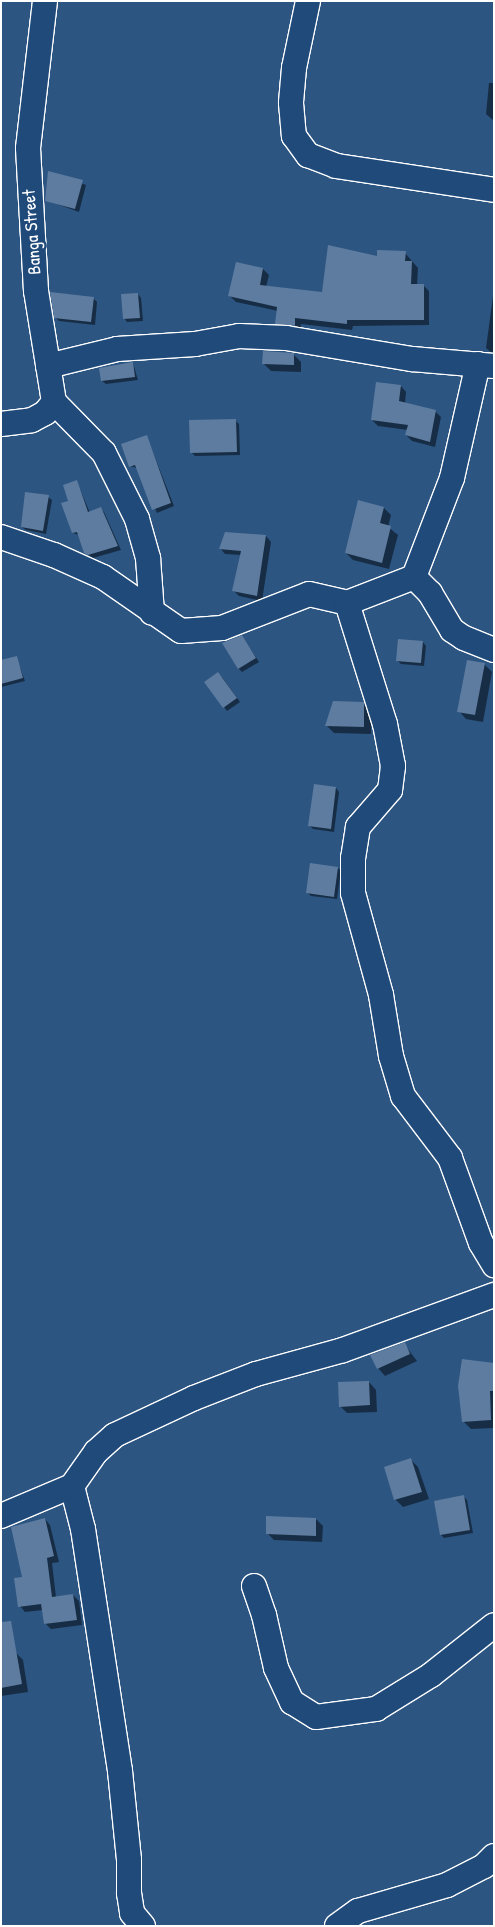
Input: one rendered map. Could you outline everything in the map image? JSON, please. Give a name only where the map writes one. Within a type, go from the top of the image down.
[{"type":"street","name":"Banga Street","points":[[45,1],[28,148],[36,291],[54,402]]},
{"type":"street","points":[[308,1],[294,68],[292,103],[294,136],[308,155],[336,166],[494,190]]},
{"type":"street","points":[[1,537],[54,555],[103,577],[152,613],[181,631],[200,632],[243,622],[309,594],[347,603],[414,578],[452,478],[486,365],[412,359],[286,338],[239,336],[195,344],[117,349],[48,366]]},
{"type":"street","points":[[1,424],[32,420],[46,413],[54,402],[104,453],[138,519],[148,558],[147,578],[152,613]]},
{"type":"street","points":[[414,578],[430,593],[452,630],[464,638],[494,650]]},
{"type":"street","points":[[347,603],[385,724],[393,766],[390,790],[358,827],[353,858],[354,894],[381,995],[391,1056],[404,1096],[450,1158],[481,1243],[494,1265]]},
{"type":"street","points":[[1,1516],[72,1486],[96,1452],[115,1435],[177,1406],[256,1374],[343,1350],[494,1295]]},
{"type":"street","points":[[72,1486],[83,1529],[120,1770],[129,1860],[128,1893],[132,1913],[143,1926]]},
{"type":"street","points":[[254,1586],[264,1615],[276,1668],[292,1702],[316,1717],[376,1709],[430,1675],[494,1625]]},
{"type":"street","points":[[336,1926],[358,1912],[447,1885],[484,1866],[494,1856]]},
{"type":"building","points":[[48,171],[83,180],[75,209],[45,201]]},
{"type":"building","points":[[328,245],[377,256],[377,250],[406,251],[405,261],[412,261],[411,284],[424,284],[424,320],[347,320],[347,324],[295,318],[295,326],[275,324],[277,307],[228,296],[236,262],[263,268],[260,285],[322,292]]},
{"type":"building","points":[[50,292],[94,297],[91,322],[54,318]]},
{"type":"building","points":[[138,293],[140,318],[123,319],[121,294]]},
{"type":"building","points":[[263,351],[294,353],[294,365],[262,364]]},
{"type":"building","points":[[133,362],[135,377],[101,381],[99,368]]},
{"type":"building","points":[[376,382],[401,385],[399,401],[436,410],[430,442],[405,435],[408,425],[371,420]]},
{"type":"building","points":[[236,419],[237,452],[190,453],[189,420]]},
{"type":"building","points":[[147,435],[171,503],[152,510],[135,465],[129,467],[121,444]]},
{"type":"building","points":[[77,480],[88,512],[101,507],[118,546],[88,555],[84,553],[77,532],[72,533],[61,503],[68,501],[63,485]]},
{"type":"building","points":[[25,492],[49,495],[43,531],[21,527]]},
{"type":"building","points":[[358,500],[384,507],[380,523],[391,526],[382,563],[345,553]]},
{"type":"building","points":[[225,532],[266,535],[257,596],[232,591],[241,551],[219,549]]},
{"type":"building","points":[[242,635],[256,658],[238,669],[222,643]]},
{"type":"building","points":[[398,639],[423,641],[421,663],[396,661]]},
{"type":"building","points":[[17,656],[23,678],[1,684],[1,660]]},
{"type":"building","points":[[467,660],[485,663],[475,715],[457,712]]},
{"type":"building","points":[[218,672],[237,698],[223,708],[204,682]]},
{"type":"building","points":[[333,701],[364,702],[364,727],[325,726]]},
{"type":"building","points":[[314,784],[336,787],[331,829],[308,826]]},
{"type":"building","points":[[310,863],[338,867],[334,897],[306,893]]},
{"type":"building","points":[[405,1342],[410,1354],[377,1369],[370,1355]]},
{"type":"building","points":[[462,1359],[494,1363],[494,1391],[490,1391],[491,1420],[462,1422],[458,1386]]},
{"type":"building","points":[[369,1381],[370,1405],[339,1407],[338,1382]]},
{"type":"building","points":[[411,1458],[422,1492],[394,1500],[384,1467]]},
{"type":"building","points":[[464,1495],[470,1530],[440,1535],[434,1501]]},
{"type":"building","points":[[266,1516],[316,1518],[316,1536],[266,1534]]},
{"type":"building","points":[[45,1518],[54,1556],[47,1558],[52,1597],[73,1594],[77,1620],[44,1624],[41,1604],[18,1607],[14,1578],[22,1577],[11,1527]]},
{"type":"building","points":[[11,1621],[22,1684],[1,1688],[1,1622]]}]
